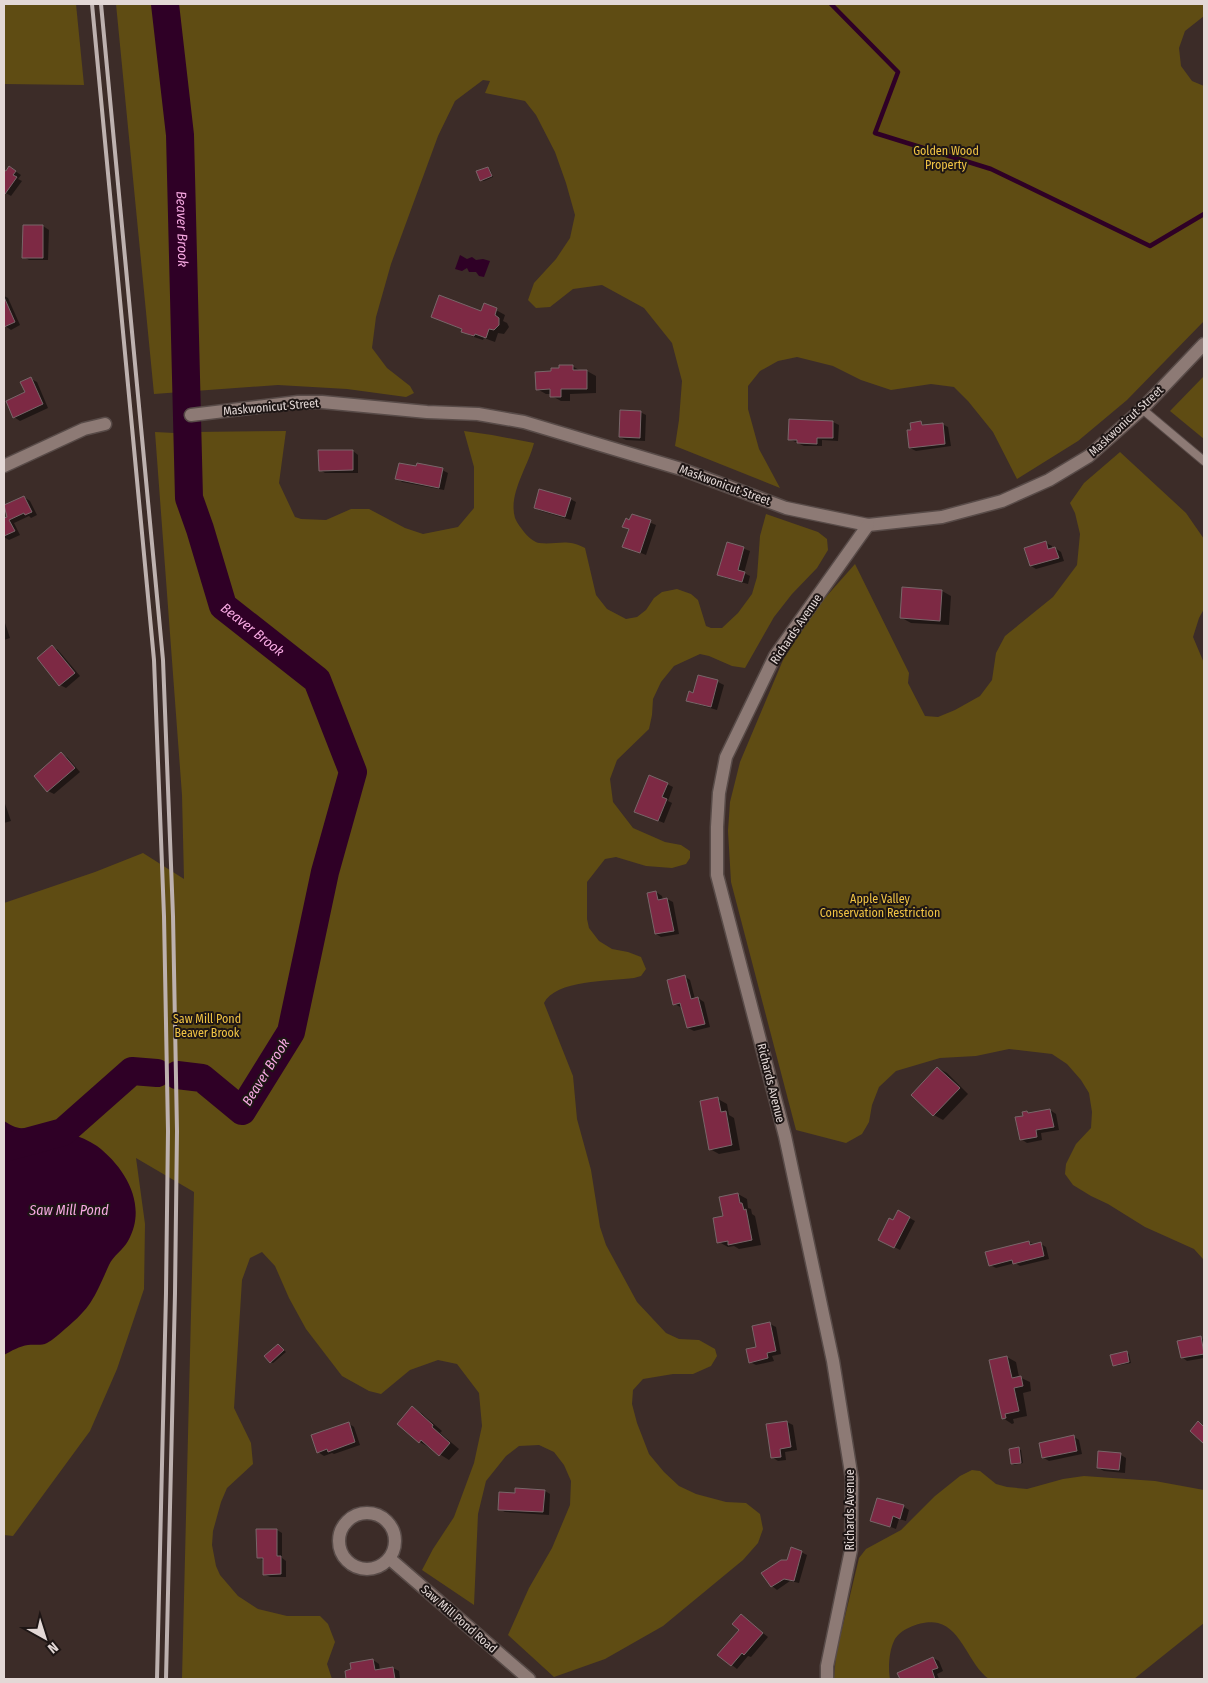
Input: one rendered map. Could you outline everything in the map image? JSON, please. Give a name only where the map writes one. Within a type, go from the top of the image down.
[{"type":"street","name":"Maskwonicut Street","points":[[191,415],[298,402],[322,402],[428,412],[478,414],[524,422],[681,469],[786,508],[868,525],[942,517],[1002,501],[1049,480],[1089,456],[1142,409],[1204,344]]},
{"type":"street","points":[[4,466],[84,429],[105,424]]},
{"type":"street","name":"Richards Avenue","points":[[826,1679],[851,1550],[852,1478],[833,1361],[784,1136],[717,875],[717,827],[719,793],[726,757],[775,656],[868,525]]},
{"type":"street","points":[[365,1513],[374,1514],[386,1521],[394,1533],[396,1542],[390,1558],[378,1568],[362,1570],[352,1566],[344,1559],[340,1550],[341,1530],[347,1521],[352,1517],[365,1513]]},
{"type":"street","name":"Saw Mill Pond Road","points":[[390,1558],[529,1679]]},
{"type":"lane","points":[[1142,409],[1204,461]]},
{"type":"green space","points":[[4,4],[76,4],[84,85],[4,84]]},
{"type":"green space","name":"Golden Wood Property","points":[[116,4],[1204,4],[1204,16],[1185,31],[1179,48],[1181,66],[1192,81],[1204,86],[1204,321],[1127,400],[1078,441],[1017,479],[993,432],[954,387],[931,384],[891,390],[861,380],[833,366],[797,357],[778,361],[760,371],[748,386],[748,409],[759,449],[780,488],[675,446],[682,381],[672,343],[644,308],[602,285],[573,289],[550,307],[536,308],[528,300],[534,283],[556,259],[570,238],[575,215],[555,152],[536,115],[525,101],[485,93],[490,81],[483,80],[455,101],[438,136],[391,264],[376,317],[372,348],[387,368],[410,386],[414,393],[406,397],[347,389],[278,385],[154,394]]},
{"type":"green space","points":[[1204,376],[1204,439],[1170,411]]},
{"type":"green space","name":"Saw Mill Pond Beaver Brook","points":[[286,431],[279,483],[295,517],[326,520],[351,509],[369,509],[405,528],[423,534],[458,527],[474,508],[474,467],[464,431],[534,443],[516,490],[514,509],[516,520],[525,534],[537,542],[572,543],[585,548],[596,595],[607,609],[626,619],[637,617],[662,592],[677,589],[691,594],[698,600],[706,626],[722,628],[738,613],[752,594],[757,577],[760,536],[766,514],[818,532],[827,539],[828,550],[817,568],[792,594],[774,617],[745,668],[732,666],[700,654],[674,666],[661,682],[653,699],[649,729],[617,760],[610,779],[613,802],[633,828],[665,842],[681,845],[690,851],[690,858],[686,864],[672,868],[646,866],[616,857],[605,859],[587,882],[587,919],[589,928],[599,941],[612,949],[641,957],[646,969],[641,976],[634,978],[584,983],[559,990],[550,995],[544,1003],[573,1076],[577,1119],[591,1170],[600,1227],[606,1245],[637,1302],[666,1333],[679,1339],[699,1340],[715,1349],[717,1356],[711,1366],[693,1374],[673,1374],[643,1379],[633,1390],[632,1404],[649,1454],[679,1486],[696,1494],[726,1502],[746,1503],[760,1514],[763,1529],[758,1543],[743,1560],[663,1626],[605,1659],[554,1677],[508,1635],[529,1588],[552,1548],[570,1505],[571,1481],[564,1465],[554,1452],[539,1445],[519,1446],[506,1456],[486,1481],[478,1514],[474,1605],[422,1570],[454,1517],[474,1463],[482,1426],[479,1393],[457,1364],[438,1360],[410,1370],[381,1394],[369,1391],[342,1376],[306,1329],[289,1298],[275,1266],[262,1252],[250,1258],[242,1280],[234,1408],[251,1443],[253,1464],[227,1488],[213,1531],[212,1545],[216,1566],[220,1575],[238,1596],[258,1609],[287,1616],[320,1616],[328,1624],[335,1642],[327,1664],[332,1679],[182,1679],[194,1192],[136,1158],[145,1224],[144,1289],[117,1369],[90,1431],[13,1536],[4,1535],[4,903],[95,872],[143,853],[184,879],[182,795],[155,432],[194,434],[194,432]]},
{"type":"green space","name":"Apple Valley Conservation Restriction","points":[[1120,452],[1186,513],[1204,539],[1204,609],[1193,637],[1204,663],[1204,1264],[1203,1259],[1194,1249],[1145,1227],[1108,1204],[1091,1196],[1073,1185],[1065,1174],[1066,1164],[1076,1144],[1091,1128],[1092,1112],[1089,1093],[1081,1080],[1067,1064],[1052,1054],[1009,1049],[976,1056],[940,1058],[896,1071],[879,1087],[872,1105],[869,1122],[862,1134],[846,1143],[796,1130],[731,882],[728,831],[730,802],[740,762],[783,660],[817,607],[855,564],[909,673],[908,683],[925,716],[938,717],[955,710],[980,696],[992,680],[996,653],[1005,636],[1053,597],[1077,565],[1080,534],[1075,513],[1070,503],[1084,483]]},
{"type":"green space","points":[[972,1470],[980,1471],[996,1484],[1027,1489],[1063,1479],[1084,1476],[1155,1481],[1204,1490],[1204,1623],[1134,1679],[989,1679],[982,1673],[953,1632],[938,1623],[932,1622],[913,1626],[897,1636],[892,1645],[890,1655],[890,1679],[834,1679],[836,1654],[859,1558],[866,1549],[901,1530],[935,1496],[960,1476]]},
{"type":"water","points":[[460,255],[467,259],[472,257],[476,260],[490,261],[484,277],[479,276],[476,272],[469,272],[467,268],[462,271],[455,269]]},
{"type":"water","name":"Saw Mill Pond","points":[[4,1121],[18,1128],[40,1128],[70,1134],[97,1146],[117,1165],[125,1176],[135,1201],[136,1214],[134,1228],[128,1241],[111,1262],[96,1293],[81,1314],[47,1343],[25,1346],[4,1355]]},
{"type":"building","points":[[9,166],[16,171],[13,175],[17,177],[5,194],[4,170],[6,171]]},
{"type":"building","points":[[488,167],[492,176],[480,181],[476,171]]},
{"type":"building","points":[[23,225],[43,225],[43,258],[22,258]]},
{"type":"building","points":[[439,295],[481,311],[484,303],[497,308],[495,315],[499,318],[499,325],[494,330],[489,329],[486,338],[461,332],[462,329],[431,317]]},
{"type":"building","points":[[4,297],[15,322],[4,327]]},
{"type":"building","points":[[559,365],[573,365],[573,370],[587,370],[587,389],[561,389],[561,397],[550,397],[550,389],[536,390],[535,372],[551,371],[551,368],[559,368]]},
{"type":"building","points":[[31,377],[43,404],[13,418],[6,401],[25,392],[20,382]]},
{"type":"building","points":[[620,410],[641,411],[640,438],[619,437]]},
{"type":"building","points":[[789,419],[833,421],[833,438],[817,438],[817,444],[797,443],[797,440],[788,440]]},
{"type":"building","points":[[921,421],[922,425],[943,423],[945,444],[909,448],[907,430],[911,430],[910,423]]},
{"type":"building","points":[[318,450],[353,450],[353,470],[319,471]]},
{"type":"building","points":[[399,463],[416,466],[417,463],[443,468],[439,488],[395,479]]},
{"type":"building","points":[[539,489],[571,498],[565,517],[534,508]]},
{"type":"building","points":[[24,496],[32,512],[25,515],[24,513],[9,520],[15,531],[4,536],[4,518],[7,517],[4,505]]},
{"type":"building","points":[[632,514],[651,520],[640,553],[622,547],[629,529],[622,527],[626,518],[629,520]]},
{"type":"building","points":[[1046,541],[1048,549],[1055,547],[1059,558],[1030,566],[1024,548]]},
{"type":"building","points":[[727,542],[744,547],[738,570],[745,572],[742,582],[717,575]]},
{"type":"building","points":[[902,587],[942,590],[940,621],[900,618]]},
{"type":"building","points":[[52,645],[75,673],[59,686],[37,658]]},
{"type":"building","points":[[698,675],[718,680],[711,707],[686,701],[689,691],[693,693]]},
{"type":"building","points":[[61,752],[75,768],[47,792],[34,776]]},
{"type":"building","points":[[649,775],[668,783],[662,797],[667,799],[658,821],[634,812]]},
{"type":"building","points":[[656,891],[658,900],[667,898],[674,931],[655,934],[647,893]]},
{"type":"building","points":[[685,975],[691,999],[698,997],[705,1024],[687,1028],[680,1003],[673,1005],[667,980]]},
{"type":"building","points":[[937,1067],[960,1088],[933,1116],[911,1095]]},
{"type":"building","points":[[718,1097],[721,1112],[726,1111],[732,1145],[709,1150],[700,1101]]},
{"type":"building","points":[[1050,1109],[1054,1127],[1036,1130],[1037,1137],[1020,1140],[1015,1117],[1023,1116],[1022,1112],[1027,1111],[1028,1113]]},
{"type":"building","points":[[738,1193],[740,1203],[742,1203],[744,1210],[746,1209],[752,1240],[728,1245],[728,1241],[717,1243],[713,1218],[723,1216],[719,1197]]},
{"type":"building","points":[[898,1210],[910,1217],[894,1248],[878,1240],[889,1218],[893,1220]]},
{"type":"building","points":[[1029,1241],[1030,1245],[1041,1242],[1044,1256],[1013,1264],[1012,1260],[989,1266],[985,1252]]},
{"type":"building","points":[[770,1322],[776,1351],[767,1353],[768,1358],[749,1363],[746,1349],[756,1347],[752,1326]]},
{"type":"building","points":[[1201,1336],[1204,1354],[1181,1358],[1177,1341]]},
{"type":"building","points":[[278,1344],[284,1350],[270,1363],[264,1356]]},
{"type":"building","points":[[1127,1351],[1129,1362],[1113,1366],[1110,1355]]},
{"type":"building","points":[[1007,1356],[1012,1378],[1021,1376],[1023,1386],[1014,1388],[1019,1411],[1005,1414],[1006,1418],[1002,1419],[989,1360]]},
{"type":"building","points":[[412,1406],[450,1443],[439,1456],[421,1440],[419,1443],[397,1424]]},
{"type":"building","points":[[787,1421],[791,1447],[780,1449],[781,1457],[771,1458],[766,1424]]},
{"type":"building","points":[[1198,1421],[1204,1427],[1204,1444],[1190,1431]]},
{"type":"building","points":[[349,1422],[355,1442],[328,1452],[327,1449],[317,1453],[311,1435]]},
{"type":"building","points":[[1074,1435],[1077,1451],[1042,1458],[1039,1443]]},
{"type":"building","points":[[1019,1447],[1021,1463],[1011,1464],[1009,1449]]},
{"type":"building","points":[[1098,1451],[1121,1453],[1119,1470],[1097,1468]]},
{"type":"building","points":[[515,1488],[545,1490],[543,1512],[498,1510],[499,1492],[515,1493]]},
{"type":"building","points":[[877,1498],[904,1505],[900,1519],[893,1516],[890,1527],[870,1521]]},
{"type":"building","points":[[256,1529],[277,1529],[277,1556],[281,1556],[281,1574],[263,1575],[263,1558],[257,1558]]},
{"type":"building","points":[[791,1547],[802,1551],[794,1581],[784,1579],[771,1587],[761,1573],[781,1560],[787,1560]]},
{"type":"building","points":[[741,1614],[763,1633],[744,1655],[742,1653],[731,1666],[717,1655],[739,1630],[732,1624]]},
{"type":"building","points":[[933,1657],[938,1668],[932,1670],[935,1679],[900,1679],[897,1673]]},
{"type":"building","points":[[373,1659],[375,1670],[393,1667],[395,1679],[346,1679],[345,1671],[351,1669],[350,1663]]},
{"type":"waterway","name":"Beaver Brook","points":[[165,4],[180,135],[189,498],[223,606],[317,680],[353,772],[325,872],[291,1032],[242,1111],[202,1078],[177,1075]]},
{"type":"waterway","points":[[831,4],[898,72],[875,133],[991,169],[1150,246],[1204,214]]},
{"type":"waterway","name":"Beaver Brook","points":[[4,1148],[63,1132],[132,1071],[157,1073]]},
{"type":"railway","points":[[92,4],[154,660],[164,916],[168,1131],[157,1679]]},
{"type":"railway","points":[[101,4],[163,660],[173,916],[177,1131],[166,1679]]}]
